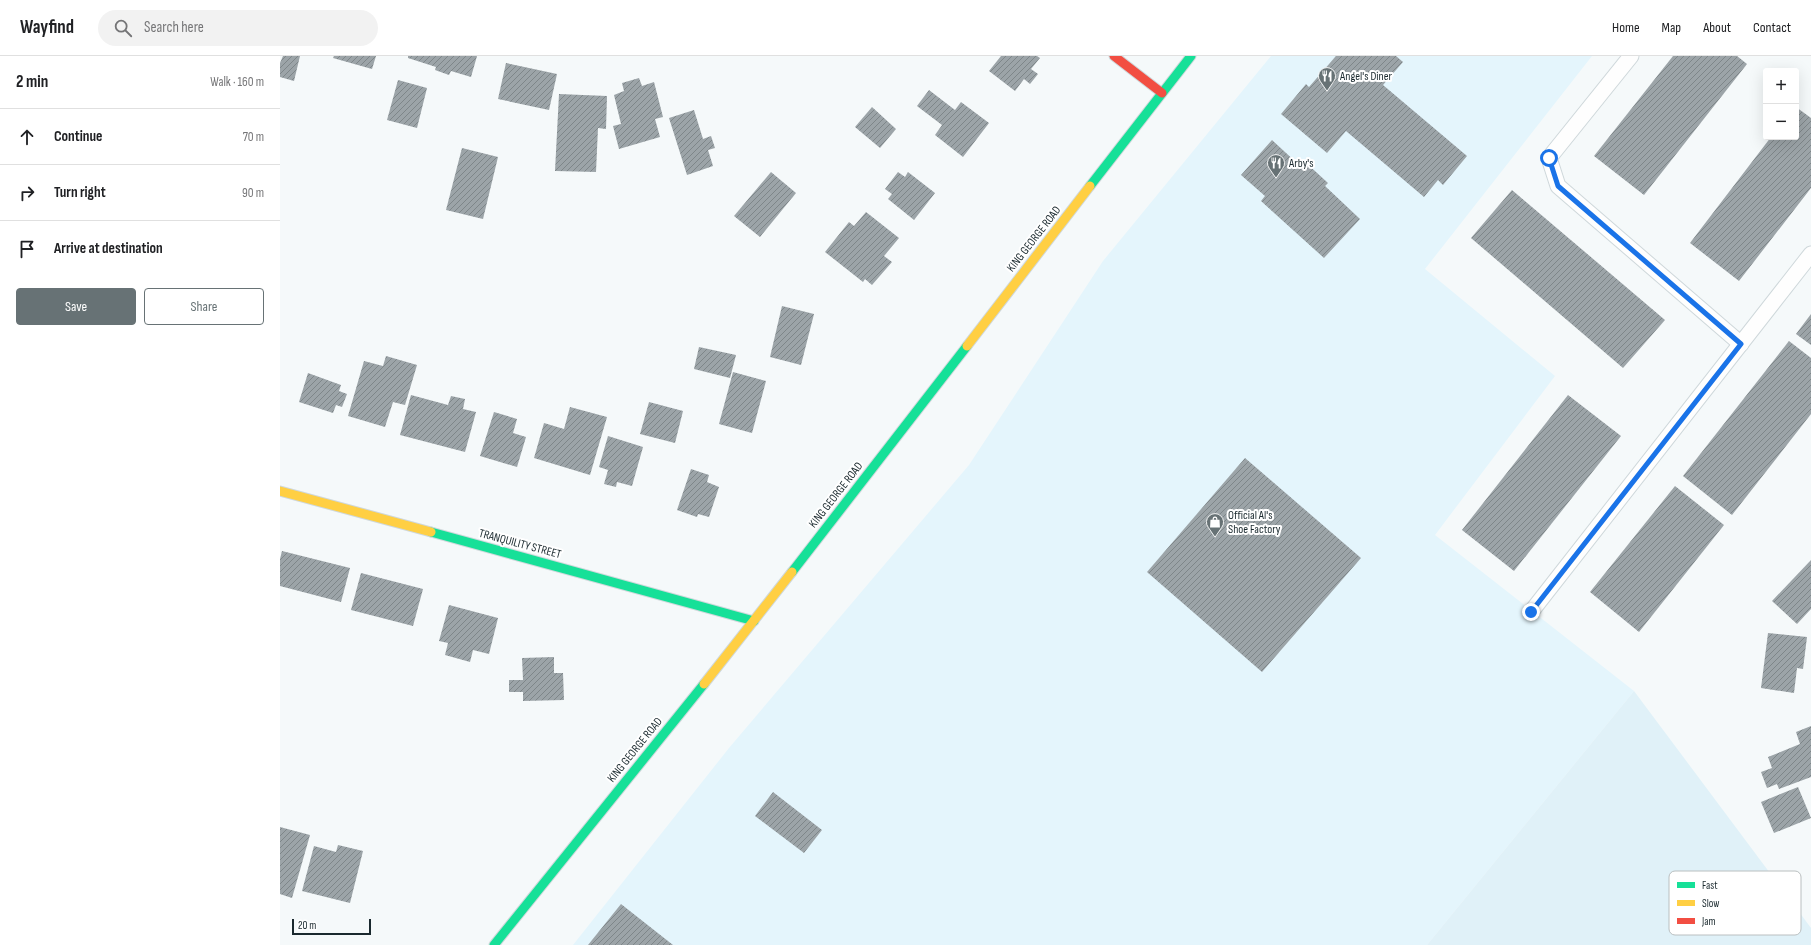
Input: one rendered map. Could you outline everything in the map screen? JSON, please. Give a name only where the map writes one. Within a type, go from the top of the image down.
[{"type":"main road","points":[[1114,56],[1162,93]]},
{"type":"main road","name":"KING GEORGE ROAD","points":[[494,945],[754,621],[1191,56]]},
{"type":"main road","name":"TRANQUILITY STREET","points":[[280,491],[754,621]]},
{"type":"lane","points":[[1632,56],[1549,158],[1558,186],[1741,344]]},
{"type":"lane","points":[[1531,612],[1811,254]]},
{"type":"shaded area","points":[[1271,56],[1592,56],[1425,269],[1555,376],[1435,535],[1634,691],[1427,945],[573,945],[729,748],[969,465],[1103,261]]},
{"type":"shaded area","points":[[1634,691],[1768,871],[1669,871],[1669,935],[1801,935],[1801,915],[1811,928],[1811,945],[1427,945]]},
{"type":"building","points":[[283,56],[300,56],[294,81],[280,77],[280,63]]},
{"type":"building","points":[[334,56],[376,56],[372,69],[333,58]]},
{"type":"building","points":[[408,56],[477,56],[471,77],[451,71],[449,75],[435,70],[436,67],[408,58]]},
{"type":"building","points":[[1001,56],[1037,56],[1040,58],[1031,69],[1038,74],[1030,84],[1024,79],[1015,91],[989,71]]},
{"type":"building","points":[[1336,56],[1396,56],[1403,62],[1383,85],[1467,156],[1443,185],[1438,180],[1424,197],[1346,131],[1327,153],[1281,114],[1306,84],[1309,87]]},
{"type":"building","points":[[1673,56],[1737,56],[1747,64],[1644,195],[1594,156]]},
{"type":"building","points":[[506,63],[557,74],[549,110],[498,99]]},
{"type":"building","points":[[639,78],[642,86],[654,82],[663,117],[655,119],[660,137],[619,149],[613,126],[621,124],[614,95],[624,91],[622,83]]},
{"type":"building","points":[[398,80],[427,88],[417,128],[387,120]]},
{"type":"building","points":[[929,90],[955,110],[961,102],[989,123],[963,157],[935,135],[942,125],[917,106]]},
{"type":"building","points":[[559,94],[607,96],[606,129],[598,128],[596,172],[555,171]]},
{"type":"building","points":[[872,107],[896,129],[880,148],[855,127]]},
{"type":"building","points":[[1799,109],[1811,118],[1811,188],[1739,281],[1690,243],[1769,140],[1799,140]]},
{"type":"building","points":[[694,110],[703,139],[711,136],[715,148],[708,150],[713,166],[687,175],[669,118]]},
{"type":"building","points":[[1272,140],[1299,165],[1303,160],[1328,183],[1325,186],[1360,219],[1324,258],[1261,201],[1265,196],[1241,175]]},
{"type":"building","points":[[462,148],[498,157],[483,219],[446,210]]},
{"type":"building","points":[[771,172],[796,193],[760,237],[734,216]]},
{"type":"building","points":[[898,172],[905,177],[908,172],[935,193],[914,220],[888,199],[892,194],[885,189]]},
{"type":"building","points":[[1512,190],[1665,320],[1623,368],[1471,238]]},
{"type":"building","points":[[866,212],[899,238],[884,256],[892,262],[872,285],[865,279],[863,282],[825,252],[849,222],[854,226]]},
{"type":"building","points":[[782,306],[814,314],[801,365],[770,357]]},
{"type":"building","points":[[1811,314],[1811,345],[1796,334]]},
{"type":"building","points":[[1789,341],[1811,358],[1811,414],[1732,515],[1683,476]]},
{"type":"building","points":[[699,347],[736,355],[730,378],[694,369]]},
{"type":"building","points":[[386,356],[417,365],[405,405],[393,402],[385,427],[348,416],[364,361],[383,366]]},
{"type":"building","points":[[733,372],[766,381],[752,433],[719,424]]},
{"type":"building","points":[[308,373],[341,385],[339,391],[347,394],[342,407],[336,405],[333,413],[299,402]]},
{"type":"building","points":[[411,395],[448,405],[451,396],[465,399],[463,409],[476,412],[465,452],[400,435]]},
{"type":"building","points":[[1568,395],[1621,436],[1514,571],[1462,530]]},
{"type":"building","points":[[649,402],[683,411],[675,443],[640,434]]},
{"type":"building","points":[[570,407],[607,417],[590,475],[534,458],[544,423],[564,429]]},
{"type":"building","points":[[494,412],[517,419],[513,433],[526,437],[517,467],[480,456]]},
{"type":"building","points":[[608,436],[643,447],[632,486],[617,482],[616,487],[604,484],[608,470],[599,467]]},
{"type":"building","points":[[1245,458],[1361,558],[1262,672],[1147,572]]},
{"type":"building","points":[[691,469],[709,475],[707,482],[719,487],[709,517],[698,514],[697,517],[677,510]]},
{"type":"building","points":[[1675,486],[1724,525],[1639,632],[1590,592]]},
{"type":"building","points":[[282,551],[350,568],[341,602],[280,586],[280,559]]},
{"type":"building","points":[[1811,560],[1811,609],[1797,624],[1772,601]]},
{"type":"building","points":[[361,573],[423,589],[413,626],[351,610]]},
{"type":"building","points":[[449,605],[498,618],[489,654],[473,650],[470,662],[445,655],[448,643],[439,641]]},
{"type":"building","points":[[1768,633],[1807,637],[1803,669],[1797,668],[1794,693],[1761,688]]},
{"type":"building","points":[[554,657],[554,673],[563,673],[564,700],[523,701],[523,692],[509,692],[509,680],[523,680],[522,658]]},
{"type":"building","points":[[1811,726],[1811,777],[1779,789],[1777,784],[1767,788],[1761,772],[1772,768],[1768,757],[1800,744],[1796,732]]},
{"type":"building","points":[[1798,787],[1811,818],[1774,833],[1761,802]]},
{"type":"building","points":[[773,792],[822,830],[804,853],[755,816]]},
{"type":"building","points":[[280,827],[310,835],[292,898],[280,894]]},
{"type":"building","points":[[338,845],[363,851],[350,903],[302,891],[314,846],[336,852]]},
{"type":"building","points":[[621,904],[673,945],[588,945]]},
{"type":"traffic: fast","points":[[1090,186],[1191,56]]},
{"type":"traffic: fast","points":[[792,572],[967,346]]},
{"type":"traffic: fast","points":[[431,532],[754,621]]},
{"type":"traffic: fast","points":[[494,945],[704,684]]},
{"type":"traffic: slow","points":[[967,346],[1090,186]]},
{"type":"traffic: slow","points":[[280,491],[431,532]]},
{"type":"traffic: slow","points":[[704,684],[792,572]]},
{"type":"traffic: jam","points":[[1114,56],[1162,93]]},
{"type":"place","name":"Angel's Diner","points":[[1327,91]]},
{"type":"place","name":"Arby's","points":[[1276,178]]},
{"type":"place","name":"Official Al's Shoe Factory","points":[[1215,537]]},
{"type":"route","points":[[1531,612],[1741,344],[1558,186],[1549,158]]}]
